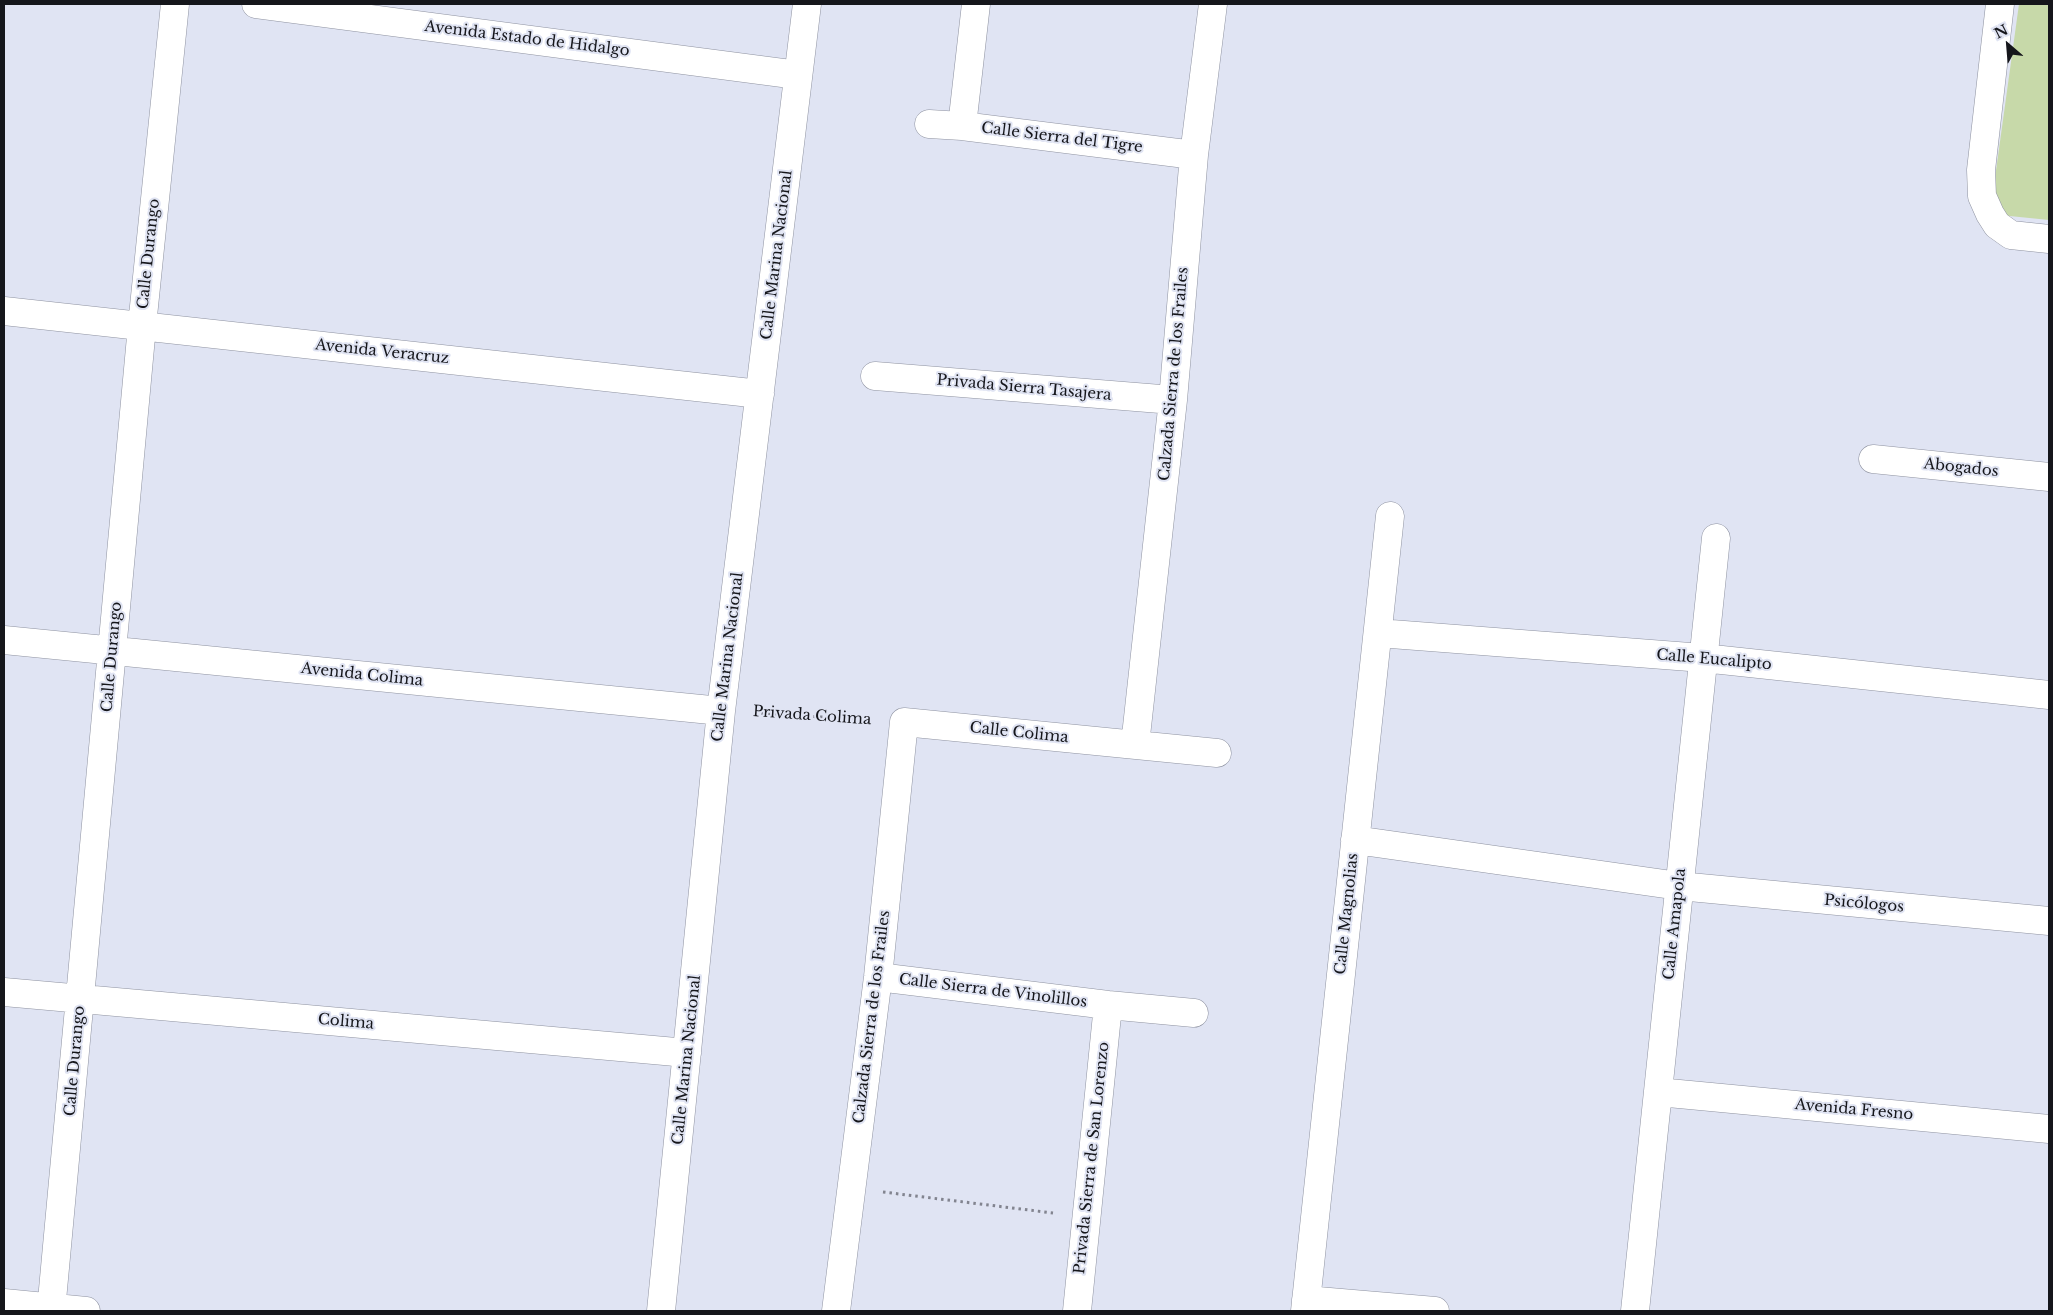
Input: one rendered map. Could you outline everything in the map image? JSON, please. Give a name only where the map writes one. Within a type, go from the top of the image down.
[{"type":"street","name":"Calle Durango","points":[[51,1310],[142,326],[175,4]]},
{"type":"street","name":"Avenida Estado de Hidalgo","points":[[256,4],[798,75]]},
{"type":"street","name":"Calle Marina Nacional","points":[[661,1311],[721,711],[807,4]]},
{"type":"street","points":[[962,126],[976,4]]},
{"type":"street","name":"Calzada Sierra de los Frailes","points":[[1135,744],[1173,400],[1194,155],[1213,4]]},
{"type":"street","points":[[2000,4],[1981,170],[1982,196],[1997,225],[2011,235],[2049,239]]},
{"type":"street","name":"Calle Sierra del Tigre","points":[[929,124],[962,126],[1194,155]]},
{"type":"street","name":"Avenida Veracruz","points":[[4,311],[760,394]]},
{"type":"street","name":"Privada Sierra Tasajera","points":[[875,376],[1173,400]]},
{"type":"street","name":"Abogados","points":[[1873,459],[2049,477]]},
{"type":"street","name":"Calle Magnolias","points":[[1306,1305],[1390,516]]},
{"type":"street","name":"Calle Amapola","points":[[1635,1311],[1716,538]]},
{"type":"street","name":"Calle Eucalipto","points":[[1378,633],[1703,658],[2049,695]]},
{"type":"street","name":"Avenida Colima","points":[[4,640],[721,711]]},
{"type":"street","name":"Calzada Sierra de los Frailes","points":[[836,1311],[878,976],[904,722]]},
{"type":"street","name":"Calle Colima","points":[[904,722],[1135,744]]},
{"type":"street","points":[[1135,744],[1217,753]]},
{"type":"street","name":"Psicólogos","points":[[1355,840],[1679,886],[2049,921]]},
{"type":"street","name":"Calle Sierra de Vinolillos","points":[[878,976],[1108,1005],[1194,1013]]},
{"type":"street","name":"Colima","points":[[4,992],[687,1053]]},
{"type":"street","name":"Privada Sierra de San Lorenzo","points":[[1077,1311],[1108,1005]]},
{"type":"street","name":"Avenida Fresno","points":[[1658,1092],[2049,1128]]},
{"type":"street","points":[[4,1303],[51,1310],[86,1311]]},
{"type":"street","points":[[1306,1305],[1435,1311]]},
{"type":"path","name":"Privada Colima","points":[[721,711],[904,722]]},
{"type":"path","points":[[850,1188],[1086,1218]]},
{"type":"green space","points":[[2019,4],[2049,4],[2049,220],[1990,214]]}]
